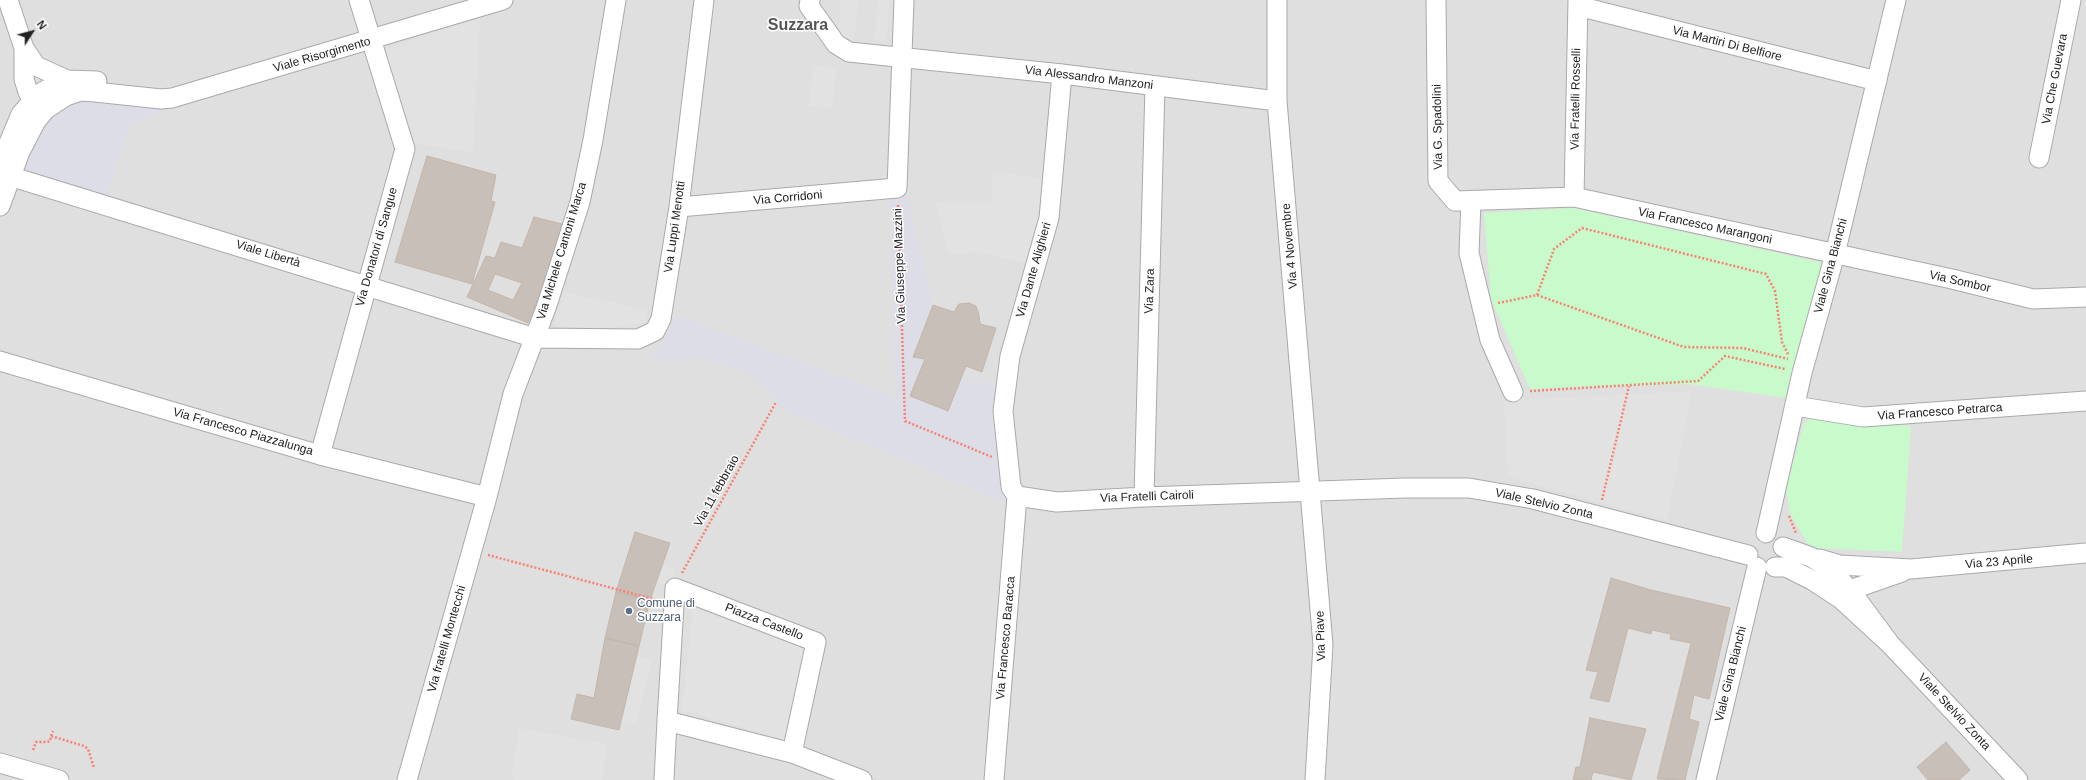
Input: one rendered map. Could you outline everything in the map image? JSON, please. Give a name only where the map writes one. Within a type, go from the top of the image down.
[{"type":"street","points":[[8,0],[24,48],[43,76],[47,88]]},
{"type":"street","name":"Via Donatori di Sangue","points":[[320,455],[405,149],[373,40],[359,0]]},
{"type":"street","name":"Viale Risorgimento","points":[[138,95],[161,99],[172,98],[373,40],[504,0]]},
{"type":"street","name":"Via Michele Cantoni Marca","points":[[487,497],[513,394],[535,338],[580,202],[597,118],[616,0]]},
{"type":"street","name":"Via Luppi Menotti","points":[[535,338],[638,339],[655,331],[661,319],[679,207],[704,0]]},
{"type":"street","name":"Via Alessandro Manzoni","points":[[810,0],[809,6],[836,44],[849,52],[1062,74],[1277,101]]},
{"type":"street","points":[[897,188],[900,57],[904,0]]},
{"type":"street","name":"Via 4 Novembre","points":[[1277,0],[1277,101],[1311,492]]},
{"type":"street","name":"Via G. Spadolini","points":[[1436,0],[1438,181],[1455,201],[1574,198]]},
{"type":"street","name":"Viale Gina Bianchi","points":[[1766,533],[1802,372],[1835,254],[1896,0]]},
{"type":"street","name":"Via Che Guevara","points":[[2039,158],[2071,0]]},
{"type":"street","name":"Via Martiri Di Belfiore","points":[[1578,3],[1877,81]]},
{"type":"street","name":"Via Fratelli Rosselli","points":[[1574,198],[1578,3]]},
{"type":"street","points":[[24,48],[24,79],[39,105]]},
{"type":"street","points":[[36,66],[67,80]]},
{"type":"street","name":"Via Dante Alighieri","points":[[1009,464],[1003,411],[1010,356],[1049,218],[1062,74]]},
{"type":"street","points":[[39,105],[47,88],[67,80],[92,79],[138,95]]},
{"type":"street","name":"Via Zara","points":[[1144,497],[1156,86]]},
{"type":"street","points":[[0,206],[3,171],[21,114],[39,105],[80,91],[138,95]]},
{"type":"street","name":"Viale Libertà","points":[[3,171],[535,338]]},
{"type":"street","name":"Via Corridoni","points":[[679,207],[897,188]]},
{"type":"street","name":"Via Francesco Marangoni","points":[[1574,198],[1835,254]]},
{"type":"street","points":[[1471,201],[1469,253],[1490,340],[1513,392]]},
{"type":"street","name":"Via Sombor","points":[[1835,254],[2032,299],[2086,297]]},
{"type":"street","name":"Via Francesco Piazzalunga","points":[[0,361],[320,455],[487,497]]},
{"type":"street","name":"Via Francesco Petrarca","points":[[1795,406],[1863,417],[2086,401]]},
{"type":"street","points":[[1009,464],[1011,487],[1017,496]]},
{"type":"street","name":"Viale Stelvio Zonta","points":[[1311,492],[1405,488],[1469,488],[1533,499],[1600,508],[1760,563],[1786,568],[1812,580],[1841,599],[1890,644],[2018,780]]},
{"type":"street","name":"Via Fratelli Cairoli","points":[[1017,496],[1057,502],[1144,497],[1311,492]]},
{"type":"street","name":"Via Piave","points":[[1311,492],[1323,645],[1315,780]]},
{"type":"street","name":"Via Francesco Baracca","points":[[994,780],[1017,496]]},
{"type":"street","name":"Via fratelli Montecchi","points":[[407,780],[487,497]]},
{"type":"street","points":[[1766,533],[1791,542],[1782,558],[1760,563],[1749,544],[1755,536],[1766,533]]},
{"type":"street","name":"Viale Stelvio Zonta","points":[[1791,542],[1827,567],[1850,590],[1890,644]]},
{"type":"street","name":"Via 23 Aprile","points":[[1911,569],[2086,553]]},
{"type":"street","points":[[1811,557],[1840,565],[1911,569]]},
{"type":"street","name":"Viale Gina Bianchi","points":[[1706,780],[1760,563]]},
{"type":"street","points":[[1812,580],[1822,580],[1835,584],[1843,589],[1850,590],[1911,569]]},
{"type":"street","points":[[664,780],[674,596]]},
{"type":"street","name":"Piazza Castello","points":[[674,596],[816,642],[792,753]]},
{"type":"street","points":[[667,721],[792,753],[862,780]]},
{"type":"street","points":[[0,762],[59,780]]},
{"type":"path","name":"Via Giuseppe Mazzini","points":[[897,188],[905,421],[1009,464]]},
{"type":"path","points":[[1482,306],[1537,295],[1684,347],[1743,348],[1790,359],[1782,342],[1775,291],[1766,274],[1582,228],[1554,249],[1537,295]]},
{"type":"path","points":[[1513,392],[1698,381],[1725,356],[1802,372]]},
{"type":"path","points":[[1600,508],[1630,386]]},
{"type":"path","name":"Via 11 febbraio","points":[[674,596],[776,402]]},
{"type":"path","points":[[1600,508],[1609,502]]},
{"type":"path","points":[[1788,511],[1792,524],[1791,542]]},
{"type":"path","points":[[472,551],[674,596]]},
{"type":"path","points":[[33,750],[36,742],[50,741],[53,731]]},
{"type":"path","points":[[51,736],[84,746],[88,749],[94,768]]},
{"type":"shaded area","points":[[0,0],[2086,0],[2086,780],[0,780]]},
{"type":"shaded area","points":[[841,0],[858,0],[854,44],[837,43]]},
{"type":"shaded area","points":[[877,0],[889,0],[887,41],[875,40]]},
{"type":"shaded area","points":[[480,18],[473,153],[403,141],[378,52]]},
{"type":"shaded area","points":[[813,65],[837,68],[832,109],[809,106]]},
{"type":"shaded area","points":[[100,98],[124,105],[175,107],[130,123],[106,199],[17,172],[26,141],[64,101]]},
{"type":"shaded area","points":[[993,171],[1044,179],[1043,212],[1029,264],[976,252],[949,255],[936,203],[991,203]]},
{"type":"shaded area","points":[[906,188],[933,305],[913,356],[925,359],[910,396],[948,410],[962,379],[977,385],[979,379],[999,388],[1011,505],[784,410],[769,393],[742,370],[701,358],[650,361],[678,316],[895,397],[892,215],[887,199]]},
{"type":"shaded area","points":[[564,292],[648,310],[643,323],[599,329],[554,326]]},
{"type":"shaded area","points":[[1692,391],[1667,521],[1508,477],[1504,401]]},
{"type":"shaded area","points":[[662,566],[675,570],[669,586],[657,582]]},
{"type":"shaded area","points":[[693,608],[805,648],[787,741],[682,710]]},
{"type":"shaded area","points":[[637,656],[652,659],[636,726],[621,722]]},
{"type":"shaded area","points":[[519,728],[606,744],[603,780],[515,780],[511,777]]},
{"type":"green space","points":[[1573,208],[1832,265],[1795,399],[1688,384],[1530,389],[1491,299],[1484,213]]},
{"type":"green space","points":[[1810,419],[1911,426],[1902,552],[1816,548],[1808,544],[1790,514],[1786,489],[1804,423]]},
{"type":"building","points":[[427,156],[496,175],[491,201],[495,202],[472,284],[395,262]]},
{"type":"building","points":[[534,217],[566,225],[528,323],[467,297],[486,256],[495,258],[501,242],[522,248]],"holes":[[[495,274],[522,283],[513,300],[488,290]]]},
{"type":"building","points":[[969,303],[976,306],[980,324],[996,328],[982,372],[966,366],[948,411],[910,396],[925,359],[913,357],[933,305],[954,312],[959,304]]},
{"type":"building","points":[[635,532],[670,543],[650,600],[616,592]]},
{"type":"building","points":[[1611,578],[1651,590],[1730,608],[1709,699],[1694,695],[1689,719],[1699,722],[1685,780],[1657,779],[1691,643],[1670,639],[1671,634],[1652,630],[1651,634],[1628,628],[1609,702],[1590,698],[1598,672],[1586,670]]},
{"type":"building","name":"Comune di Suzzara","points":[[616,592],[650,600],[639,646],[605,638]]},
{"type":"building","points":[[605,638],[639,646],[619,730],[571,719],[577,694],[594,698]]},
{"type":"building","points":[[1590,718],[1646,729],[1631,780],[1593,772],[1591,780],[1573,780],[1576,767],[1580,767]]},
{"type":"building","points":[[1946,742],[1970,770],[1959,780],[1928,780],[1917,767]]},
{"type":"place","name":"Comune di Suzzara","points":[[629,611]]},
{"type":"district","name":"Suzzara","points":[[798,26]]}]
